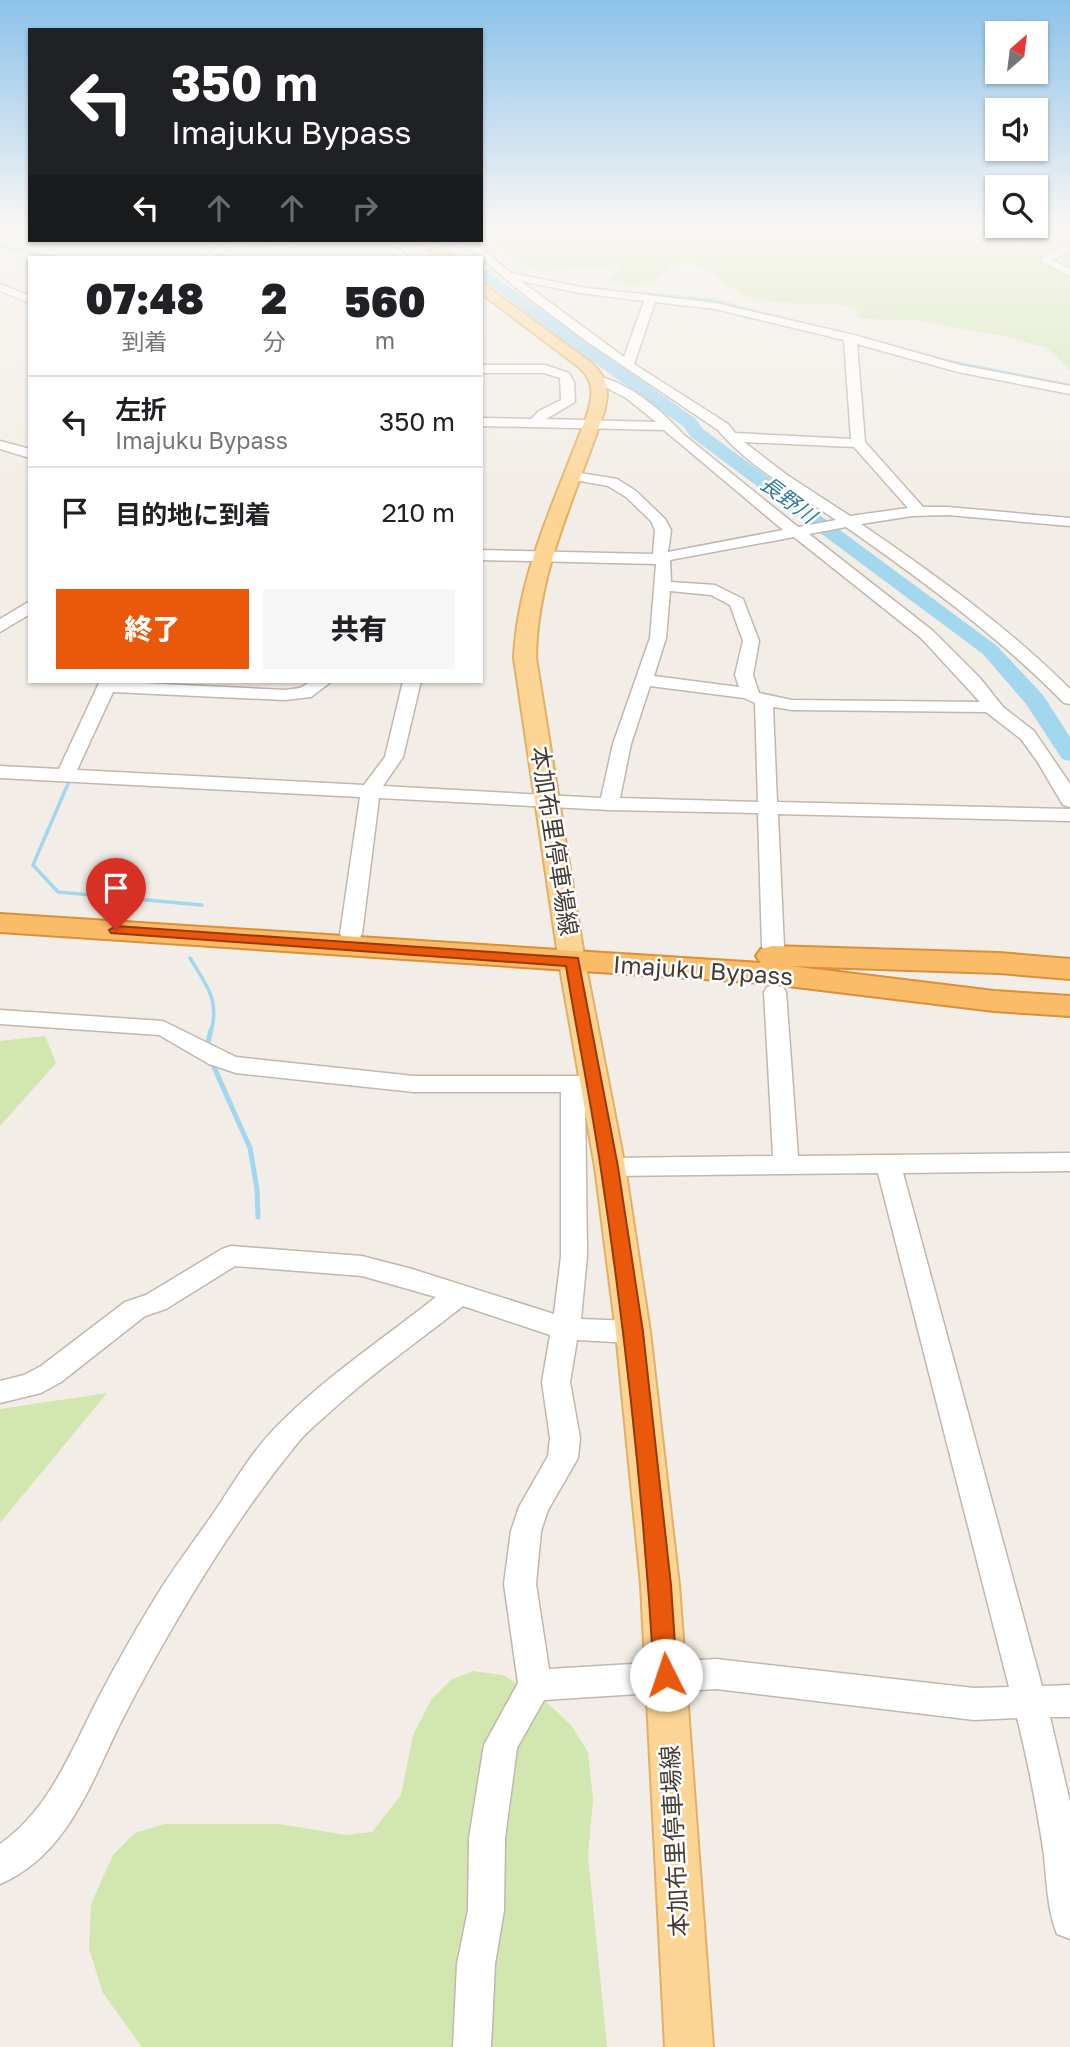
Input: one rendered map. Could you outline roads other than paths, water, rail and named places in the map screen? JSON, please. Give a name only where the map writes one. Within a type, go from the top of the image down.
[{"type":"highway","name":"Imajuku Bypass","points":[[0,907],[351,934],[770,971],[981,999],[1070,1006]]},
{"type":"highway","name":"Imajuku Bypass","points":[[0,923],[571,954],[848,957],[1070,969]]},
{"type":"highway","points":[[700,955],[851,974],[1070,994]]},
{"type":"highway","points":[[770,971],[1070,981]]},
{"type":"main road","points":[[539,323],[598,380]]},
{"type":"main road","name":"本加布里停車場線","points":[[598,380],[600,392],[591,424],[545,554],[528,611],[524,638],[527,679],[571,954],[584,1084],[610,1167],[633,1332],[660,1585],[689,2047]]},
{"type":"street","points":[[562,323],[628,363],[680,400],[699,428]]},
{"type":"street","points":[[628,363],[642,323]]},
{"type":"street","points":[[785,323],[966,370],[1070,390]]},
{"type":"street","points":[[850,338],[858,443],[918,511]]},
{"type":"street","points":[[966,370],[986,364],[1057,373]]},
{"type":"street","points":[[483,369],[545,369],[565,376],[568,382],[568,402],[544,414],[535,423]]},
{"type":"street","points":[[598,380],[613,383],[699,428],[848,522],[982,619],[1043,671],[1070,699]]},
{"type":"street","points":[[483,422],[699,428],[858,443]]},
{"type":"street","points":[[645,680],[824,707],[994,707],[980,688],[877,593],[679,438],[699,428]]},
{"type":"street","points":[[0,445],[28,453]]},
{"type":"street","points":[[574,476],[608,480],[631,494],[662,524],[662,586],[657,638],[622,744],[609,804]]},
{"type":"street","points":[[483,555],[663,558],[918,511],[948,511],[1070,522]]},
{"type":"street","points":[[662,586],[721,592],[737,602],[751,641],[744,675],[756,697],[767,807],[770,971],[786,1165]]},
{"type":"street","points":[[0,627],[28,607]]},
{"type":"street","points":[[66,774],[108,683],[285,695],[305,693],[320,683]]},
{"type":"street","points":[[351,934],[370,791],[394,757],[412,683]]},
{"type":"street","points":[[990,707],[1017,723],[1053,769],[1070,801]]},
{"type":"street","points":[[0,772],[609,804],[1070,816]]},
{"type":"street","points":[[0,1017],[163,1028],[186,1038],[216,1061],[248,1066],[414,1084],[584,1084],[574,1256],[566,1329],[556,1382],[565,1438],[563,1458],[534,1507],[526,1531],[520,1584],[535,1685],[501,1745],[487,1838],[485,1910],[476,1964],[472,2047]]},
{"type":"street","points":[[610,1167],[1070,1162]]},
{"type":"street","points":[[889,1166],[1030,1703],[1061,1849],[1070,1920]]},
{"type":"street","points":[[0,1392],[31,1385],[51,1374],[135,1309],[156,1302],[231,1256],[362,1266],[412,1279],[566,1329],[633,1332]]},
{"type":"street","points":[[0,1866],[25,1848],[56,1814],[72,1788],[111,1707],[166,1609],[257,1473],[288,1433],[358,1368],[396,1344],[458,1295]]},
{"type":"street","points":[[535,1685],[716,1674],[974,1704],[1070,1701]]},
{"type":"waterway","name":"長野川","points":[[549,323],[690,423],[697,433],[990,650],[1035,700],[1070,754]]},
{"type":"waterway","points":[[800,323],[953,362],[1070,385]]},
{"type":"waterway","points":[[70,779],[33,865],[58,892],[202,905]]},
{"type":"waterway","points":[[190,958],[213,1001],[211,1032]]},
{"type":"waterway","points":[[208,1042],[211,1030]]},
{"type":"waterway","points":[[214,1067],[250,1148],[257,1189],[258,1217]]}]
